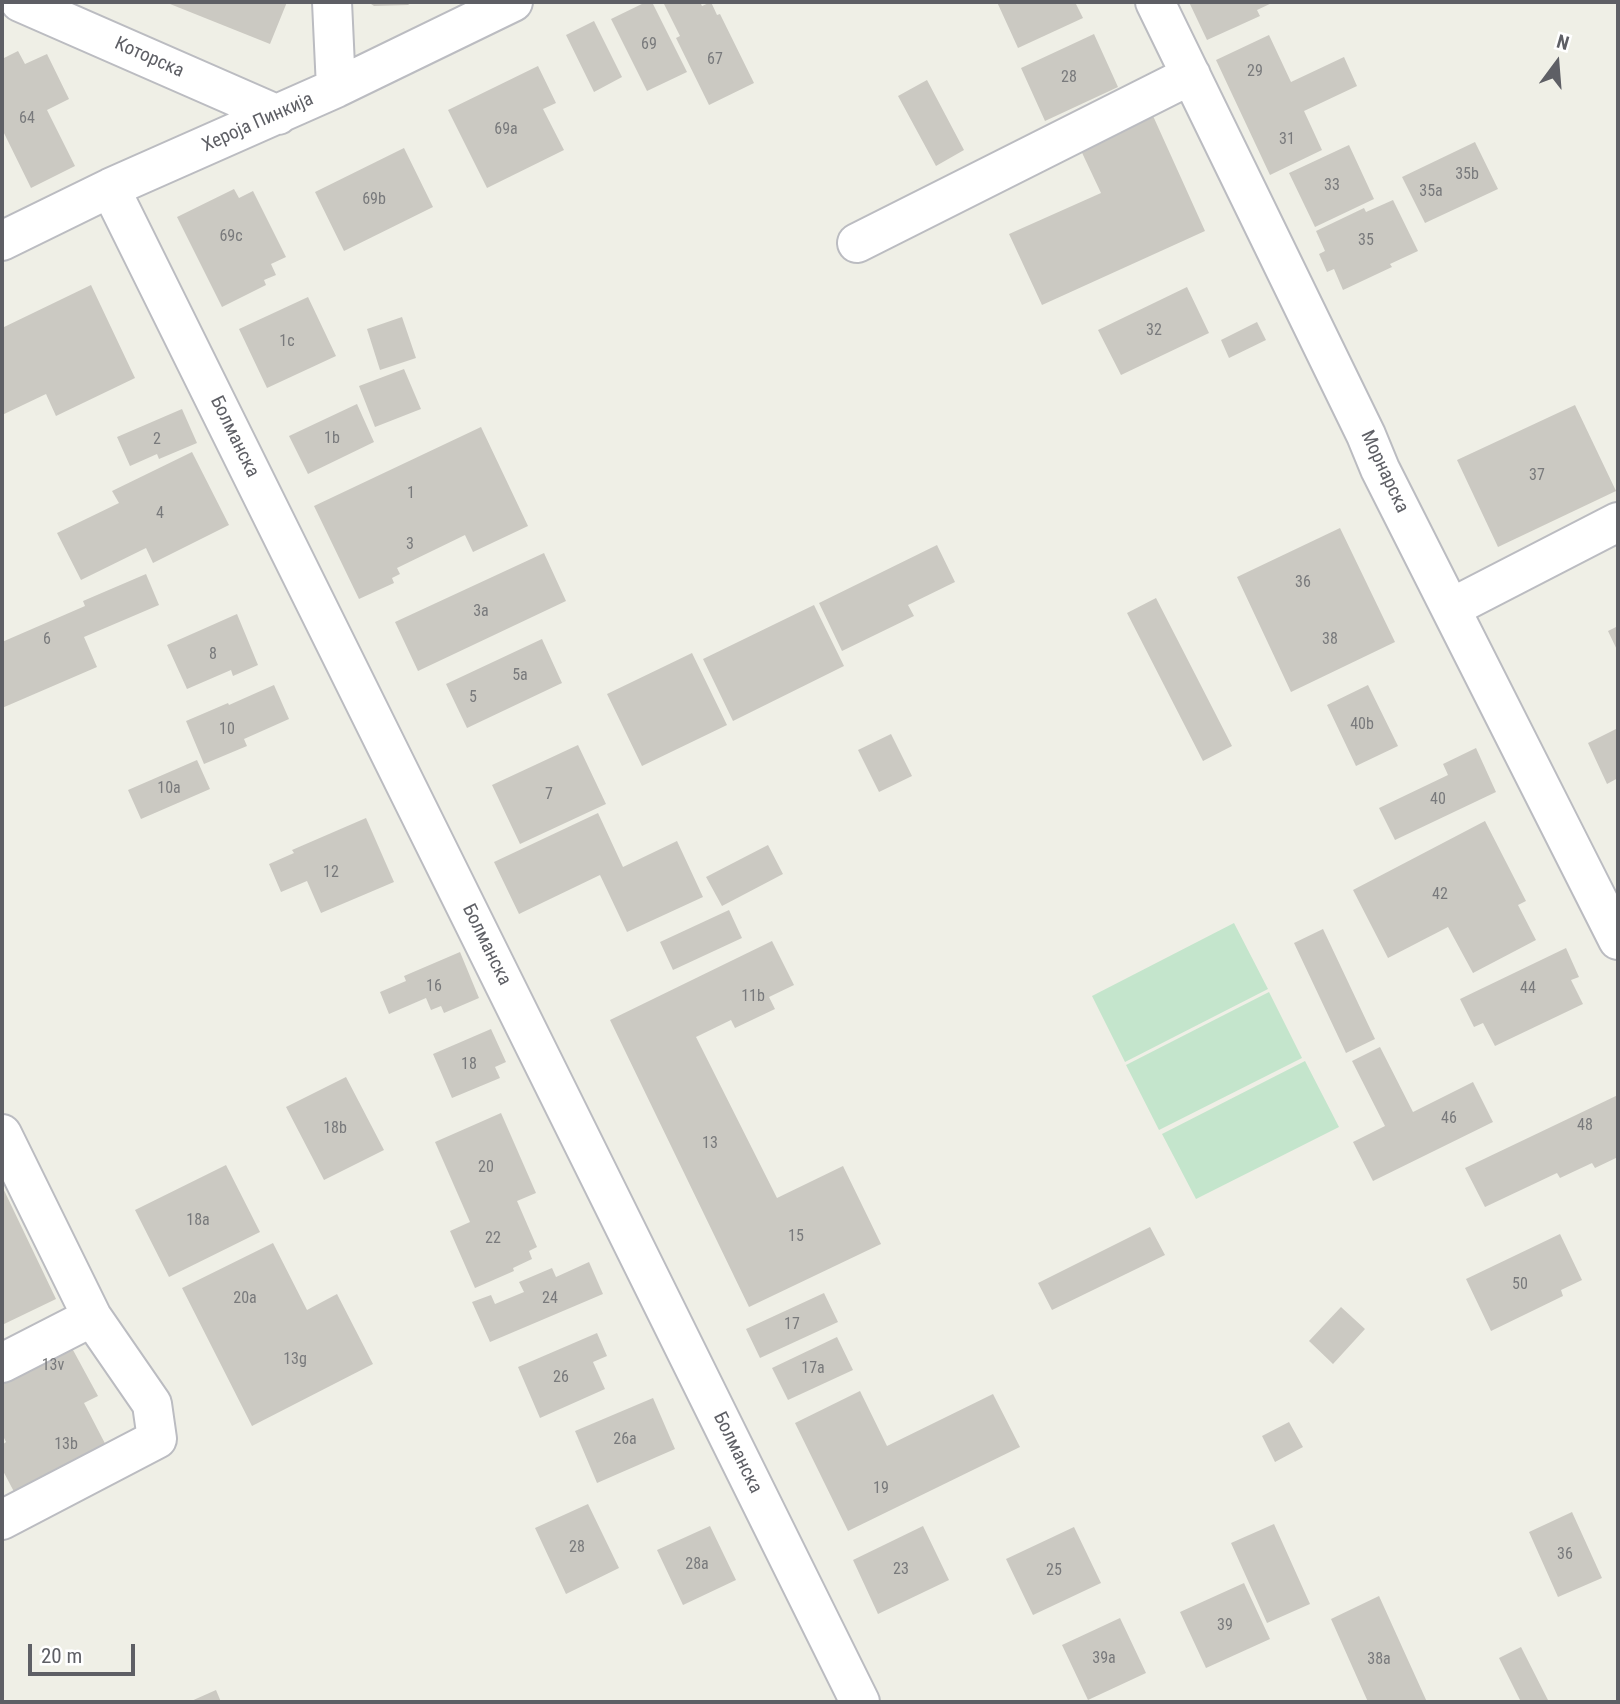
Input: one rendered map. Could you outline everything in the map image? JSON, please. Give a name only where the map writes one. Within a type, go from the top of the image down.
[{"type":"street","name":"Которска","points":[[20,2],[278,115]]},
{"type":"street","points":[[332,2],[336,88]]},
{"type":"street","name":"Хероја Пинкија","points":[[2,241],[110,188],[336,88],[513,2]]},
{"type":"street","name":"Морнарска","points":[[1155,2],[1360,422],[1380,469],[1618,940]]},
{"type":"street","points":[[858,243],[1191,75]]},
{"type":"street","name":"Болманска","points":[[110,188],[860,1702]]},
{"type":"street","points":[[1451,608],[1618,522]]},
{"type":"street","points":[[2,1134],[92,1317],[152,1404],[157,1439],[2,1520]]},
{"type":"street","points":[[2,1363],[92,1317]]},
{"type":"green space","points":[[1234,923],[1268,989],[1125,1062],[1092,996]]},
{"type":"green space","points":[[1269,992],[1302,1058],[1159,1130],[1126,1065]]},
{"type":"green space","points":[[1305,1061],[1339,1127],[1196,1199],[1162,1134]]},
{"type":"building","points":[[165,2],[287,2],[270,44]]},
{"type":"building","points":[[368,2],[412,2],[408,5],[374,6]]},
{"type":"building","points":[[646,2],[652,2],[687,72],[647,91],[611,19]]},
{"type":"building","points":[[663,2],[700,2],[702,6],[711,2],[717,15],[720,14],[754,83],[709,105],[676,38],[680,36]]},
{"type":"building","points":[[997,2],[1075,2],[1083,18],[1018,48]]},
{"type":"building","points":[[1189,2],[1274,2],[1257,10],[1260,16],[1207,40]]},
{"type":"building","points":[[594,21],[622,77],[594,92],[566,35]]},
{"type":"building","points":[[1094,34],[1118,87],[1045,121],[1021,68]]},
{"type":"building","points":[[1269,35],[1291,82],[1344,57],[1357,86],[1304,111],[1322,150],[1270,175],[1216,60]]},
{"type":"building","points":[[18,51],[25,64],[47,54],[69,99],[47,110],[75,166],[31,188],[2,129],[2,59]]},
{"type":"building","points":[[538,66],[556,103],[543,109],[564,150],[487,188],[448,110]]},
{"type":"building","points":[[927,80],[964,150],[936,166],[898,96]]},
{"type":"building","points":[[1149,107],[1205,231],[1042,305],[1009,234],[1101,193],[1076,140]]},
{"type":"building","points":[[1475,142],[1498,189],[1425,223],[1402,177]]},
{"type":"building","points":[[1349,145],[1374,199],[1315,227],[1289,173]]},
{"type":"building","points":[[404,148],[433,207],[344,251],[315,192]]},
{"type":"building","points":[[234,189],[239,198],[253,191],[286,257],[271,264],[276,275],[264,280],[266,285],[222,307],[177,217]]},
{"type":"building","points":[[1393,200],[1418,251],[1390,264],[1392,267],[1343,290],[1334,269],[1327,272],[1319,254],[1325,251],[1316,231],[1364,208],[1366,212]]},
{"type":"building","points":[[91,285],[135,378],[56,416],[46,394],[2,415],[2,328]]},
{"type":"building","points":[[1187,287],[1209,333],[1121,375],[1098,330]]},
{"type":"building","points":[[308,297],[336,356],[267,388],[239,329]]},
{"type":"building","points":[[402,317],[416,358],[380,370],[367,329]]},
{"type":"building","points":[[1257,322],[1266,340],[1229,358],[1221,340]]},
{"type":"building","points":[[404,369],[421,409],[375,427],[359,386]]},
{"type":"building","points":[[357,404],[374,442],[308,474],[289,436]]},
{"type":"building","points":[[1575,405],[1616,491],[1498,547],[1457,460]]},
{"type":"building","points":[[182,409],[197,443],[159,459],[157,454],[130,466],[117,437]]},
{"type":"building","points":[[481,427],[528,526],[473,552],[465,535],[397,568],[400,574],[392,578],[394,583],[359,599],[314,506]]},
{"type":"building","points":[[192,452],[229,525],[153,563],[146,548],[81,580],[57,533],[119,503],[112,491]]},
{"type":"building","points":[[1340,528],[1395,642],[1291,692],[1237,577]]},
{"type":"building","points":[[937,545],[955,582],[908,605],[914,616],[842,651],[819,603]]},
{"type":"building","points":[[544,553],[566,601],[418,671],[395,622]]},
{"type":"building","points":[[146,574],[159,605],[84,637],[97,667],[2,708],[2,642],[85,606],[83,601]]},
{"type":"building","points":[[1156,598],[1232,746],[1203,761],[1127,613]]},
{"type":"building","points":[[814,605],[844,666],[733,721],[703,659]]},
{"type":"building","points":[[237,614],[258,665],[233,676],[231,670],[187,689],[167,645]]},
{"type":"building","points":[[1618,626],[1618,652],[1608,631]]},
{"type":"building","points":[[542,639],[562,683],[467,728],[446,684]]},
{"type":"building","points":[[692,653],[727,725],[642,766],[607,694]]},
{"type":"building","points":[[274,685],[289,719],[244,739],[247,746],[204,764],[186,721]]},
{"type":"building","points":[[1368,685],[1398,746],[1356,766],[1327,705]]},
{"type":"building","points":[[1618,728],[1618,778],[1607,784],[1588,743]]},
{"type":"building","points":[[891,734],[912,776],[879,792],[858,750]]},
{"type":"building","points":[[578,745],[606,804],[520,844],[492,785]]},
{"type":"building","points":[[1476,748],[1496,792],[1395,840],[1379,808],[1448,775],[1443,764]]},
{"type":"building","points":[[197,760],[210,789],[141,819],[128,790]]},
{"type":"building","points":[[598,813],[623,867],[677,841],[703,897],[627,932],[600,875],[519,914],[494,862]]},
{"type":"building","points":[[366,818],[394,882],[321,913],[307,881],[281,892],[269,864],[294,853],[292,850]]},
{"type":"building","points":[[1485,821],[1526,901],[1518,905],[1536,940],[1473,973],[1448,927],[1388,958],[1353,890]]},
{"type":"building","points":[[768,845],[783,874],[722,906],[706,877]]},
{"type":"building","points":[[729,910],[742,938],[673,970],[660,942]]},
{"type":"building","points":[[1323,929],[1375,1039],[1346,1053],[1294,943]]},
{"type":"building","points":[[772,941],[794,985],[769,997],[775,1009],[735,1028],[731,1020],[696,1037],[777,1198],[843,1166],[881,1244],[749,1307],[610,1020]]},
{"type":"building","points":[[1566,948],[1579,977],[1571,980],[1583,1004],[1495,1046],[1483,1023],[1474,1027],[1460,999]]},
{"type":"building","points":[[460,952],[479,998],[444,1013],[441,1006],[431,1010],[426,998],[389,1014],[380,992],[406,981],[404,976]]},
{"type":"building","points":[[491,1029],[506,1062],[495,1067],[500,1078],[452,1098],[433,1054]]},
{"type":"building","points":[[1380,1047],[1413,1112],[1473,1082],[1493,1122],[1373,1181],[1353,1142],[1385,1126],[1352,1061]]},
{"type":"building","points":[[346,1077],[384,1150],[324,1180],[286,1107]]},
{"type":"building","points":[[1618,1095],[1618,1157],[1595,1168],[1592,1163],[1560,1178],[1557,1173],[1485,1207],[1465,1168]]},
{"type":"building","points":[[501,1113],[536,1193],[517,1201],[537,1247],[529,1251],[532,1259],[513,1268],[514,1271],[475,1288],[450,1231],[470,1222],[435,1142]]},
{"type":"building","points":[[226,1165],[260,1232],[169,1277],[135,1210]]},
{"type":"building","points":[[2,1186],[56,1299],[2,1325]]},
{"type":"building","points":[[1150,1227],[1165,1255],[1052,1310],[1038,1283]]},
{"type":"building","points":[[1560,1234],[1582,1280],[1561,1290],[1563,1296],[1491,1331],[1466,1279]]},
{"type":"building","points":[[273,1243],[307,1310],[337,1294],[373,1364],[252,1426],[182,1288]]},
{"type":"building","points":[[589,1262],[603,1294],[490,1342],[472,1302],[491,1295],[495,1304],[524,1292],[519,1282],[552,1268],[556,1277]]},
{"type":"building","points":[[824,1293],[838,1322],[760,1358],[746,1329]]},
{"type":"building","points":[[1341,1307],[1365,1329],[1333,1364],[1309,1341]]},
{"type":"building","points":[[597,1333],[607,1356],[593,1362],[605,1389],[540,1418],[518,1367]]},
{"type":"building","points":[[837,1337],[853,1370],[788,1400],[772,1368]]},
{"type":"building","points":[[67,1339],[98,1396],[84,1403],[111,1455],[20,1503],[2,1469],[2,1445],[6,1442],[2,1434],[2,1374]]},
{"type":"building","points":[[860,1391],[887,1446],[993,1394],[1020,1447],[848,1531],[795,1423]]},
{"type":"building","points":[[653,1398],[675,1449],[597,1483],[575,1431]]},
{"type":"building","points":[[1289,1422],[1303,1447],[1275,1462],[1262,1436]]},
{"type":"building","points":[[588,1504],[619,1568],[566,1594],[535,1528]]},
{"type":"building","points":[[1572,1512],[1602,1578],[1558,1597],[1529,1532]]},
{"type":"building","points":[[1274,1524],[1310,1604],[1267,1623],[1231,1543]]},
{"type":"building","points":[[710,1526],[736,1580],[683,1605],[657,1550]]},
{"type":"building","points":[[923,1526],[949,1580],[878,1614],[853,1560]]},
{"type":"building","points":[[1074,1527],[1101,1583],[1033,1615],[1006,1559]]},
{"type":"building","points":[[1244,1583],[1270,1639],[1206,1668],[1180,1612]]},
{"type":"building","points":[[1379,1596],[1427,1702],[1368,1702],[1331,1619]]},
{"type":"building","points":[[1120,1618],[1146,1673],[1088,1700],[1062,1645]]},
{"type":"building","points":[[1521,1647],[1549,1702],[1521,1702],[1499,1658]]},
{"type":"building","points":[[216,1690],[221,1702],[189,1702]]}]
